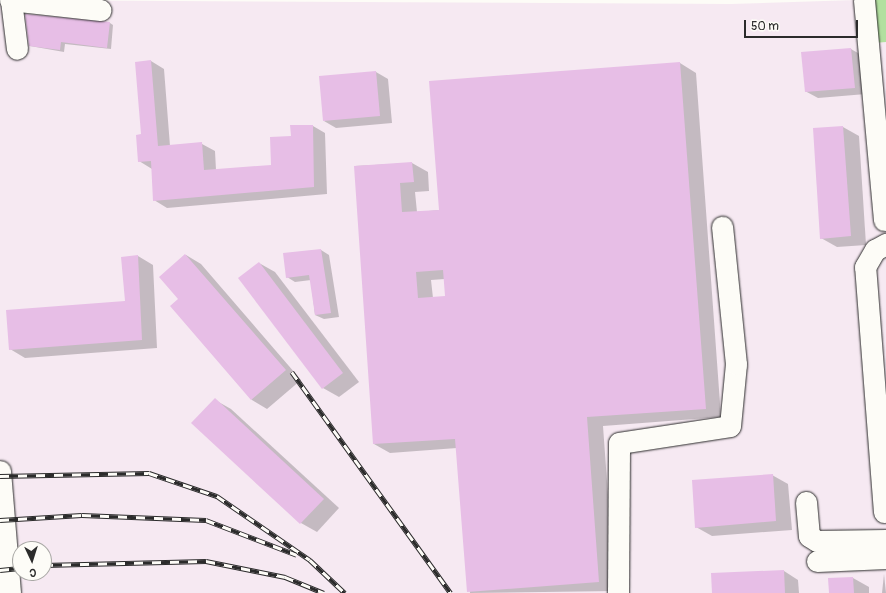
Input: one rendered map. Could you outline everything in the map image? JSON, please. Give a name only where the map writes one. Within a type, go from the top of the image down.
[{"type":"lane","points":[[17,49],[11,0],[100,10]]},
{"type":"lane","points":[[864,0],[884,220]]},
{"type":"lane","points":[[618,593],[619,443],[730,426],[736,364],[722,227]]},
{"type":"lane","points":[[884,512],[865,267],[875,250],[886,244]]},
{"type":"lane","points":[[0,471],[10,593]]},
{"type":"lane","points":[[806,502],[809,536],[817,541],[886,540]]},
{"type":"lane","points":[[817,561],[886,558]]},
{"type":"shaded area","points":[[0,0],[731,4],[856,0],[858,43],[886,42],[886,593],[0,593]]},
{"type":"green space","points":[[871,0],[886,0],[886,42],[874,43]]},
{"type":"building","points":[[25,14],[110,22],[107,48],[61,42],[60,50],[29,46]]},
{"type":"building","points":[[851,48],[855,88],[805,92],[801,52]]},
{"type":"building","points":[[151,60],[158,146],[202,142],[204,170],[271,165],[270,137],[291,136],[290,125],[313,125],[314,187],[153,201],[151,161],[138,162],[136,135],[141,134],[135,62]]},
{"type":"building","points":[[680,62],[706,409],[587,417],[599,582],[467,592],[455,439],[373,444],[354,166],[412,162],[414,182],[400,183],[402,212],[439,210],[429,81]],"holes":[[[443,270],[445,296],[418,298],[416,272]]]},
{"type":"building","points":[[376,71],[380,116],[323,121],[319,76]]},
{"type":"building","points":[[843,126],[851,236],[820,239],[813,128]]},
{"type":"building","points":[[321,249],[331,313],[315,315],[309,275],[286,278],[283,253]]},
{"type":"building","points":[[185,254],[286,370],[251,400],[170,306],[178,299],[159,277]]},
{"type":"building","points":[[138,255],[142,340],[9,350],[6,310],[125,301],[121,257]]},
{"type":"building","points":[[259,262],[343,373],[322,389],[238,278]]},
{"type":"building","points":[[215,398],[324,499],[300,524],[191,423]]},
{"type":"building","points":[[773,474],[776,521],[695,528],[692,480]]},
{"type":"building","points":[[784,570],[785,593],[712,593],[711,573]]},
{"type":"building","points":[[853,577],[854,593],[829,593],[828,578]]},
{"type":"railway","points":[[292,372],[451,593]]},
{"type":"railway","points":[[0,476],[149,473],[217,496],[310,560],[345,593]]},
{"type":"railway","points":[[0,520],[82,515],[206,520],[297,555]]},
{"type":"railway","points":[[52,565],[206,561],[285,577],[324,593]]},
{"type":"railway","points":[[0,570],[12,569]]}]
